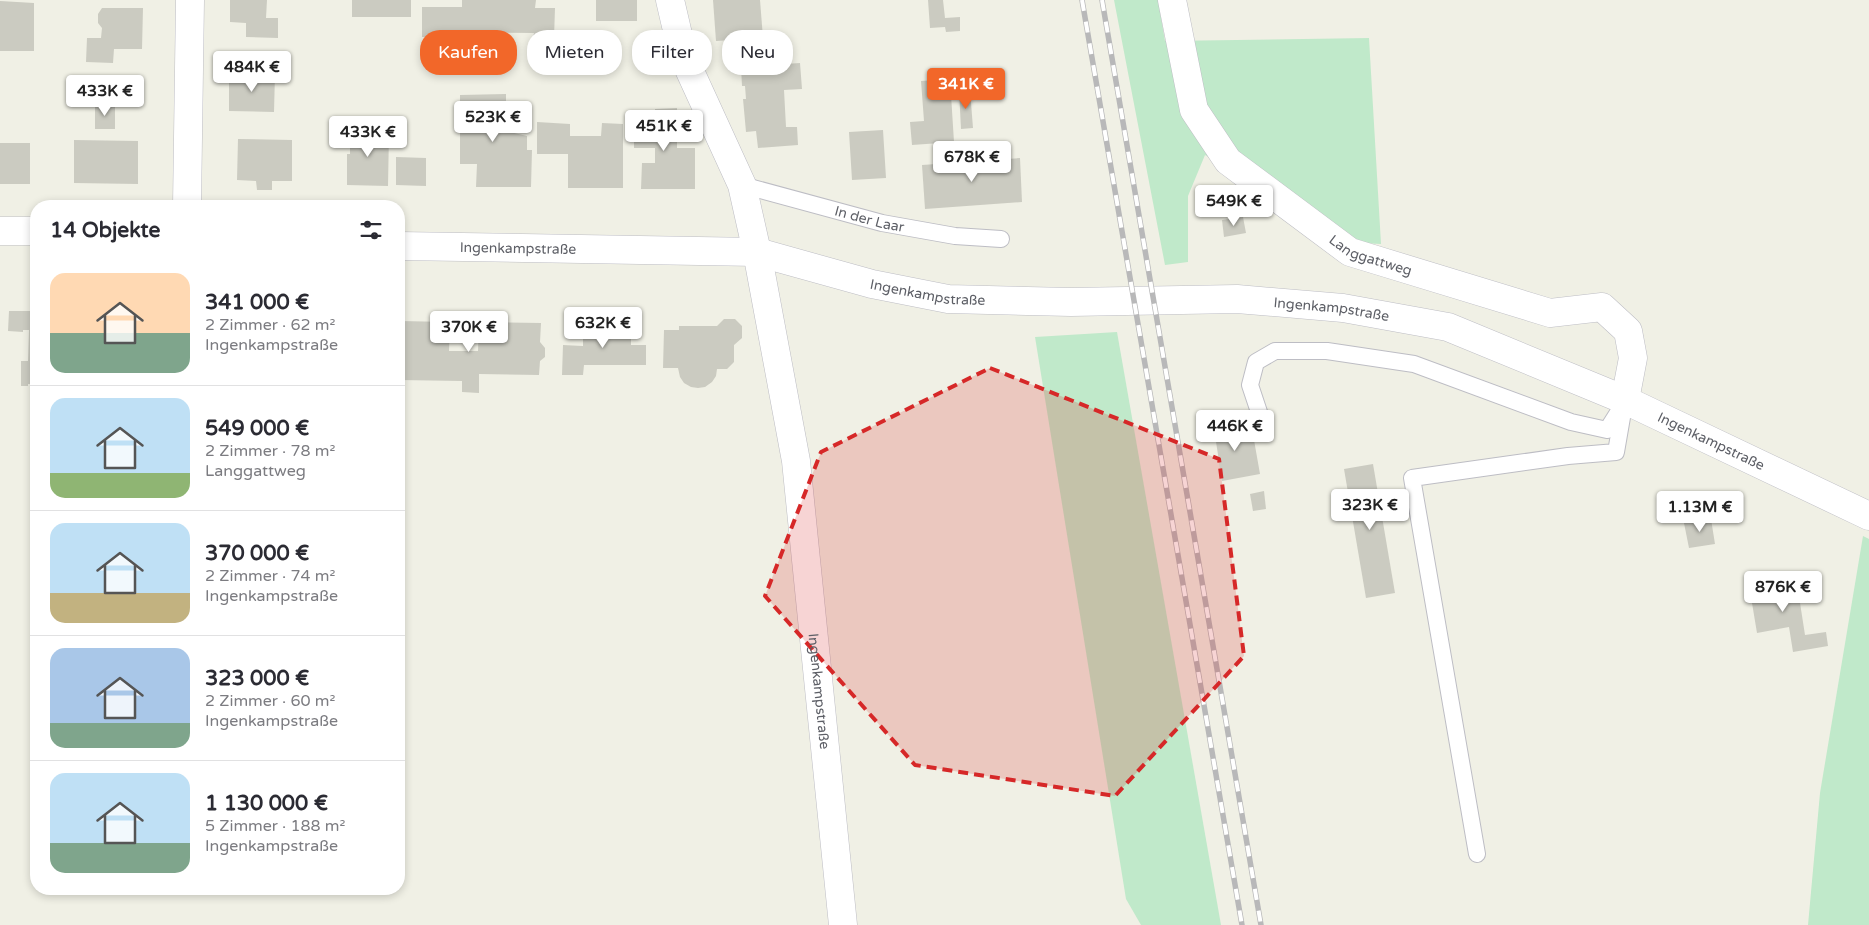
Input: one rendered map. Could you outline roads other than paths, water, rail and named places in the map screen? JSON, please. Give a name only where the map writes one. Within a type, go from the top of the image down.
[{"type":"street","points":[[187,200],[190,0]]},
{"type":"street","points":[[670,0],[683,56],[742,185],[757,252]]},
{"type":"street","name":"Langgattweg","points":[[1172,0],[1194,110],[1228,161],[1350,252],[1550,313],[1602,307],[1628,330],[1633,358],[1625,400]]},
{"type":"street","points":[[0,231],[30,231]]},
{"type":"street","name":"Ingenkampstraße","points":[[405,246],[757,252],[872,284],[948,299],[1071,302],[1237,299],[1343,308],[1448,327],[1625,400],[1869,516]]},
{"type":"street","name":"Ingenkampstraße","points":[[757,252],[796,461],[843,925]]},
{"type":"lane","name":"In der Laar","points":[[742,185],[882,223],[955,236],[1001,239]]},
{"type":"lane","points":[[1260,415],[1250,385],[1256,362],[1275,351],[1327,351],[1414,364],[1571,422],[1608,430],[1625,400]]},
{"type":"lane","points":[[1477,854],[1412,478],[1568,456],[1616,452],[1625,400]]},
{"type":"railway","points":[[1082,0],[1242,925]]},
{"type":"railway","points":[[1102,0],[1261,925]]}]
